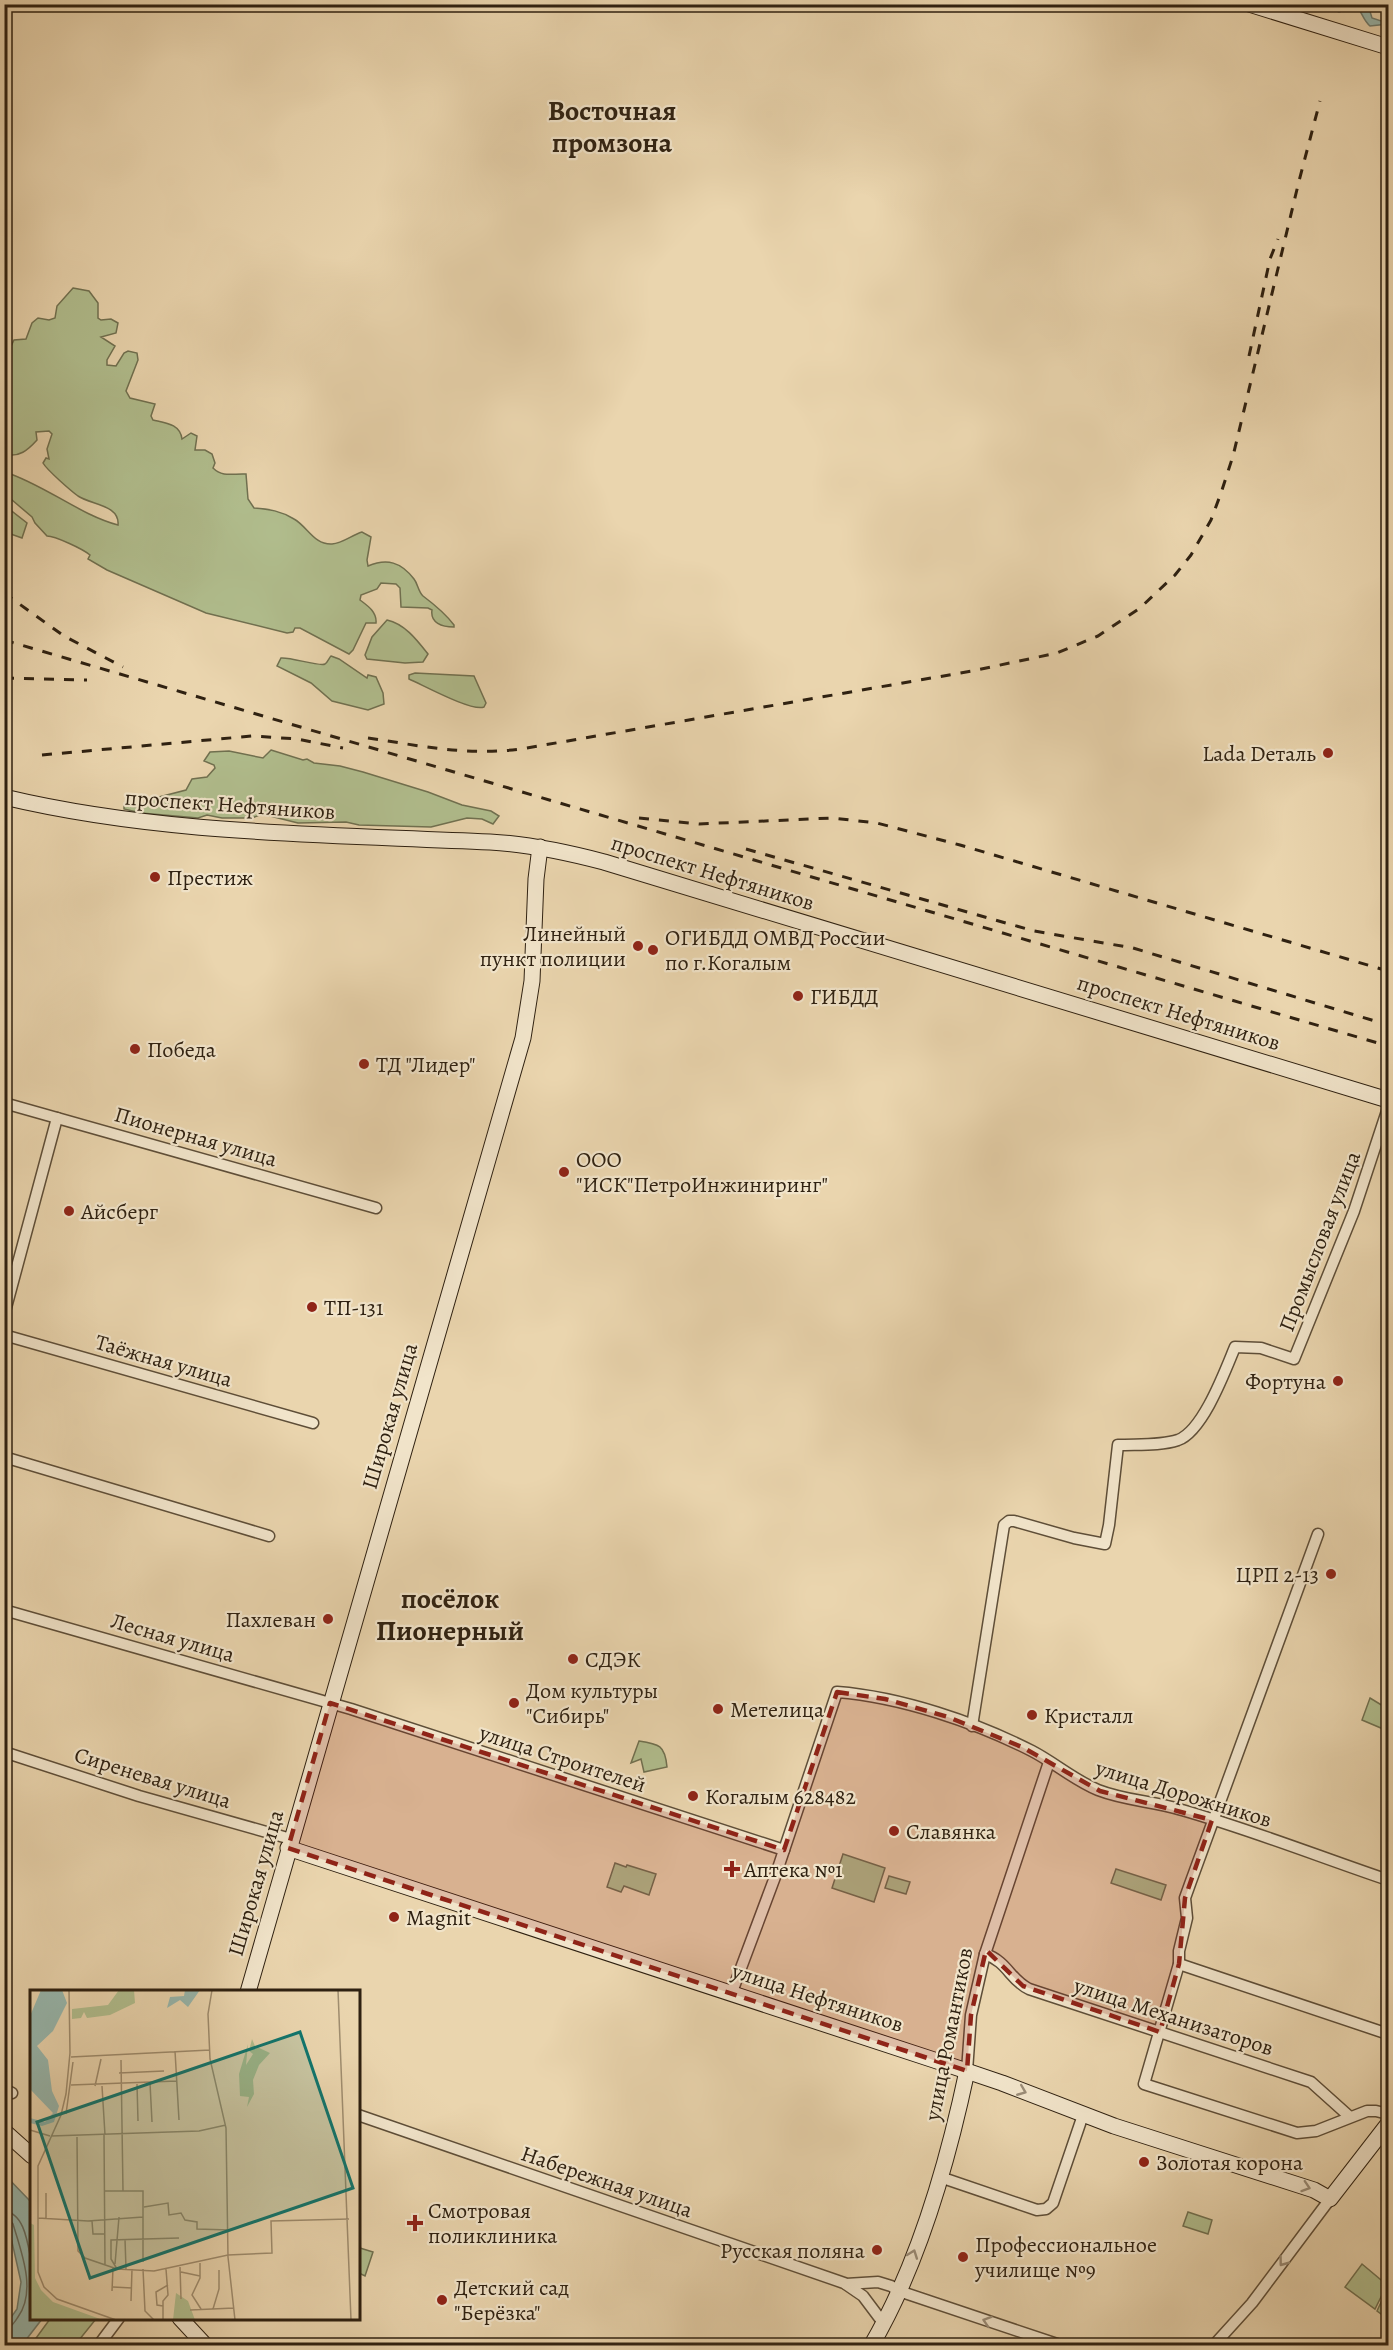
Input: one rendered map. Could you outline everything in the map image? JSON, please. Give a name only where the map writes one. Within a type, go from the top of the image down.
[{"type":"street","points":[[1249,4],[1389,47]]},
{"type":"street","name":"проспект Нефтяников","points":[[4,797],[100,817],[177,826],[490,842],[540,847],[614,865],[1389,1100]]},
{"type":"street","name":"Широкая улица","points":[[249,1990],[289,1843],[523,1038],[531,989],[536,879],[540,847]]},
{"type":"street","name":"Пионерная улица","points":[[4,1103],[376,1208]]},
{"type":"street","name":"Промысловая улица","points":[[972,1726],[1004,1525],[1009,1521],[1014,1521],[1105,1544],[1118,1445],[1170,1442],[1187,1435],[1200,1420],[1235,1347],[1261,1348],[1294,1359],[1354,1211],[1389,1108]]},
{"type":"street","points":[[4,1315],[57,1118]]},
{"type":"street","name":"Таёжная улица","points":[[4,1335],[313,1423]]},
{"type":"street","points":[[4,1457],[269,1536]]},
{"type":"street","points":[[1318,1534],[1185,1898],[1187,1918],[1179,1951],[1179,1964],[1144,2084],[1297,2133],[1316,2130],[1367,2111],[1376,2110],[1389,2114]]},
{"type":"street","name":"Лесная улица","points":[[4,1610],[330,1703]]},
{"type":"street","name":"улица Дорожников","points":[[784,1850],[837,1692],[885,1699],[972,1726],[1022,1747],[1077,1780],[1108,1794],[1132,1801],[1179,1809],[1389,1880]]},
{"type":"street","name":"улица Строителей","points":[[330,1703],[784,1850]]},
{"type":"street","name":"Сиреневая улица","points":[[4,1752],[289,1843]]},
{"type":"street","name":"улица Романтиков","points":[[872,2346],[899,2291],[940,2177],[967,2071],[971,2015],[985,1954],[1049,1762]]},
{"type":"street","name":"улица Нефтяников","points":[[289,1843],[967,2071],[1083,2115],[1314,2190],[1330,2199]]},
{"type":"street","points":[[732,1992],[784,1850]]},
{"type":"street","name":"улица Механизаторов","points":[[985,1954],[1002,1962],[1019,1983],[1029,1989],[1311,2082],[1350,2117]]},
{"type":"street","points":[[1179,1964],[1389,2034]]},
{"type":"street","points":[[940,2177],[1037,2210],[1046,2209],[1053,2203],[1083,2115]]},
{"type":"street","name":"Набережная улица","points":[[360,2116],[844,2283],[862,2296],[884,2324]]},
{"type":"street","points":[[4,2119],[30,2141]]},
{"type":"street","points":[[1213,2346],[1252,2303],[1330,2199],[1383,2140],[1389,2124]]},
{"type":"street","points":[[4,2131],[30,2154]]},
{"type":"street","name":"Набережная улица","points":[[844,2283],[884,2283],[899,2291],[1063,2346]]},
{"type":"street","points":[[98,2346],[118,2320]]},
{"type":"street","points":[[181,2320],[207,2346]]},
{"type":"street","points":[[188,2320],[207,2346]]},
{"type":"highlighted area","points":[[837,1692],[885,1699],[948,1717],[1022,1747],[1100,1791],[1212,1820],[1185,1898],[1179,1964],[1160,2032],[1023,1986],[986,1950],[971,2015],[967,2071],[288,1848],[330,1703],[784,1850]]},
{"type":"green space","points":[[73,288],[89,291],[98,303],[98,318],[111,319],[118,323],[116,333],[101,337],[115,346],[107,360],[107,365],[116,366],[124,353],[128,351],[137,353],[138,360],[126,391],[130,398],[155,404],[151,416],[153,420],[175,427],[182,439],[191,433],[197,436],[195,450],[205,450],[212,454],[215,463],[213,468],[217,471],[225,474],[246,474],[248,499],[254,508],[289,516],[299,522],[316,539],[326,544],[340,542],[362,532],[371,537],[368,566],[381,562],[399,565],[414,579],[423,596],[443,613],[454,627],[435,621],[432,610],[428,608],[401,607],[400,588],[396,584],[381,583],[377,589],[361,595],[360,600],[373,612],[376,623],[366,623],[349,654],[300,628],[287,633],[206,613],[107,570],[88,559],[90,555],[62,540],[47,536],[32,517],[5,494],[5,472],[34,484],[90,514],[118,525],[115,513],[78,496],[45,466],[43,463],[46,458],[49,459],[47,449],[52,434],[49,431],[36,432],[37,440],[23,452],[15,455],[5,454],[4,361],[14,340],[26,339],[32,323],[38,318],[49,320],[55,318],[57,306]]},
{"type":"green space","points":[[4,505],[27,523],[22,538],[5,532]]},
{"type":"green space","points":[[387,620],[405,629],[419,643],[428,654],[423,662],[405,663],[367,659],[365,655],[372,637]]},
{"type":"green space","points":[[331,656],[367,678],[368,675],[376,677],[383,693],[384,704],[368,710],[332,701],[311,683],[277,666],[281,658],[322,665]]},
{"type":"green space","points":[[415,673],[474,676],[486,703],[484,707],[469,706],[447,697],[409,679],[409,675]]},
{"type":"green space","points":[[271,750],[303,760],[307,759],[314,763],[363,772],[462,805],[491,811],[499,816],[493,824],[482,819],[467,818],[431,827],[359,825],[346,822],[298,823],[262,814],[252,818],[222,818],[207,815],[198,818],[141,813],[124,809],[124,805],[135,807],[159,797],[186,790],[192,779],[207,777],[215,768],[214,765],[204,761],[210,752],[229,751],[263,758]]},
{"type":"green space","points":[[1370,1698],[1388,1709],[1388,1731],[1362,1720]]},
{"type":"green space","points":[[639,1741],[660,1747],[665,1754],[667,1767],[644,1772],[641,1759],[631,1763]]},
{"type":"green space","points":[[843,1854],[885,1868],[874,1902],[832,1888]]},
{"type":"green space","points":[[615,1863],[656,1874],[649,1895],[624,1886],[621,1892],[607,1887]]},
{"type":"green space","points":[[1116,1869],[1166,1885],[1161,1900],[1111,1883]]},
{"type":"green space","points":[[889,1876],[910,1882],[906,1894],[885,1888]]},
{"type":"green space","points":[[1188,2212],[1212,2220],[1208,2234],[1183,2226]]},
{"type":"green space","points":[[360,2248],[373,2252],[365,2276],[360,2274]]},
{"type":"green space","points":[[1362,2264],[1387,2285],[1375,2309],[1345,2287]]},
{"type":"green space","points":[[1388,2287],[1388,2319],[1377,2311]]},
{"type":"green space","points":[[49,2320],[95,2320],[75,2345],[31,2345]]},
{"type":"water","points":[[1322,5],[1368,5],[1372,18],[1381,21],[1388,16],[1388,24],[1370,26],[1358,8],[1339,12]]},
{"type":"water","points":[[5,2175],[30,2201],[30,2320],[41,2320],[22,2345],[5,2345],[5,2326],[17,2309],[21,2282],[5,2218]]},
{"type":"railway","points":[[368,738],[462,751],[521,749],[972,671],[1057,653],[1098,636],[1140,608],[1175,575],[1191,555],[1211,520],[1221,493],[1233,456],[1320,101]]},
{"type":"railway","points":[[1249,356],[1270,259],[1278,239]]},
{"type":"railway","points":[[4,593],[64,636],[123,667]]},
{"type":"railway","points":[[4,640],[1388,1046]]},
{"type":"railway","points":[[4,678],[87,680]]},
{"type":"railway","points":[[42,755],[252,736],[297,739],[343,748]]},
{"type":"railway","points":[[639,818],[699,824],[832,818],[877,823],[960,845],[1388,971]]},
{"type":"railway","points":[[746,849],[1034,931],[1133,948],[1388,1025]]},
{"type":"place","name":"Lada Dеталь","points":[[1328,753]]},
{"type":"place","name":"Престиж","points":[[155,877]]},
{"type":"place","name":"Линейный пункт полиции","points":[[638,946]]},
{"type":"place","name":"ОГИБДД ОМВД России по г.Когалым","points":[[653,950]]},
{"type":"place","name":"ГИБДД","points":[[798,996]]},
{"type":"place","name":"Победа","points":[[135,1049]]},
{"type":"place","name":"ТД \"Лидер\"","points":[[364,1064]]},
{"type":"place","name":"ООО \"ИСК\"ПетроИнжиниринг\"","points":[[564,1172]]},
{"type":"place","name":"Айсберг","points":[[69,1211]]},
{"type":"place","name":"ТП-131","points":[[312,1307]]},
{"type":"place","name":"Фортуна","points":[[1338,1381]]},
{"type":"place","name":"ЦРП 2-13","points":[[1331,1574]]},
{"type":"place","name":"Пахлеван","points":[[328,1619]]},
{"type":"place","name":"СДЭК","points":[[573,1659]]},
{"type":"place","name":"Дом культуры \"Сибирь\"","points":[[514,1703]]},
{"type":"place","name":"Метелица","points":[[718,1709]]},
{"type":"place","name":"Кристалл","points":[[1032,1715]]},
{"type":"place","name":"Когалым 628482","points":[[693,1796]]},
{"type":"place","name":"Славянка","points":[[894,1831]]},
{"type":"place","name":"Аптека №1","points":[[732,1869]]},
{"type":"place","name":"Magnit","points":[[394,1917]]},
{"type":"place","name":"Золотая корона","points":[[1144,2162]]},
{"type":"place","name":"Смотровая поликлиника","points":[[415,2223]]},
{"type":"place","name":"Русская поляна","points":[[877,2250]]},
{"type":"place","name":"Профессиональное училище №9","points":[[963,2257]]},
{"type":"place","name":"Детский сад \"Берёзка\"","points":[[442,2300]]},
{"type":"district","name":"Восточная промзона","points":[[612,126]]},
{"type":"district","name":"посёлок Пионерный","points":[[450,1614]]}]
